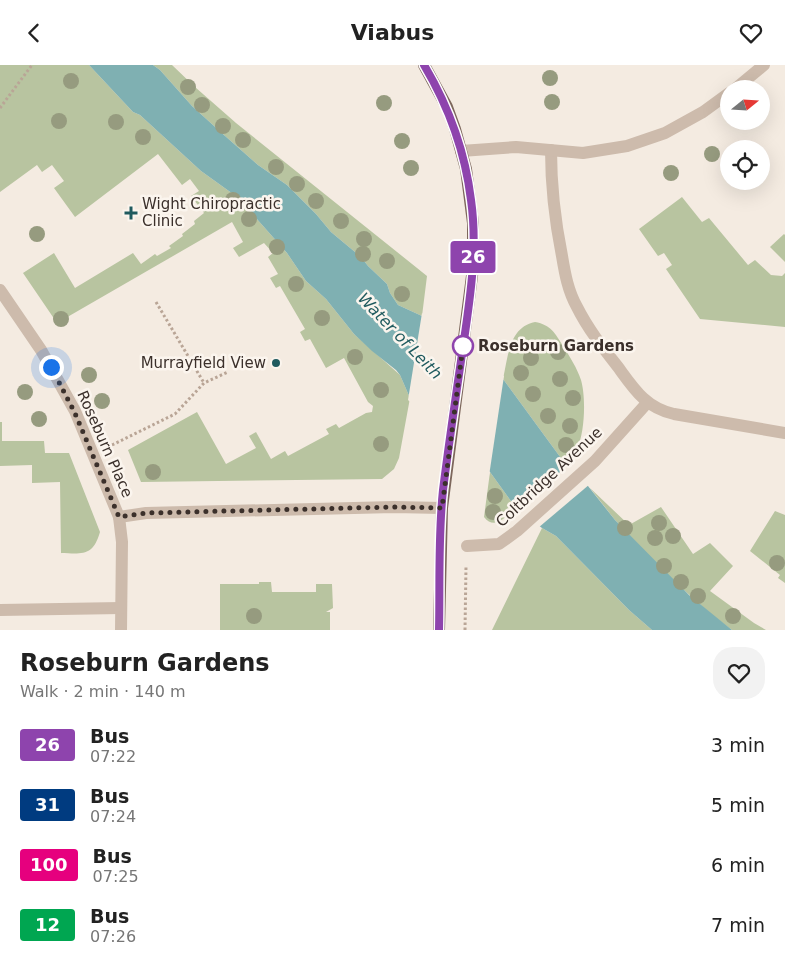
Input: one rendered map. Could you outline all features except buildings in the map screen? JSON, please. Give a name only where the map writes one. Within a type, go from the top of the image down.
[{"type":"main road","points":[[424,65],[447,107],[462,151],[473,223],[473,267],[468,314],[443,491],[439,630]]},
{"type":"street","points":[[746,80],[764,65]]},
{"type":"street","points":[[462,151],[516,147],[584,153],[627,146],[665,133],[703,112],[720,100]]},
{"type":"street","points":[[551,150],[551,183],[569,290],[576,307],[603,348],[647,403],[658,410],[674,414],[785,433]]},
{"type":"street","name":"Roseburn Place","points":[[0,290],[51,367],[74,411],[119,517],[122,541],[122,630]]},
{"type":"street","name":"Coltbridge Avenue","points":[[467,546],[499,544],[516,531],[595,461],[647,403]]},
{"type":"street","points":[[119,517],[146,513],[394,507],[442,508]]},
{"type":"street","points":[[0,610],[122,608]]},
{"type":"path","points":[[0,108],[32,65]]},
{"type":"path","points":[[156,302],[204,383]]},
{"type":"path","points":[[93,454],[175,414],[204,383],[228,372]]},
{"type":"path","points":[[465,630],[467,546]]},
{"type":"green space","points":[[0,65],[89,65],[133,112],[140,115],[201,171],[233,194],[249,210],[287,253],[306,281],[326,299],[354,334],[400,375],[410,398],[399,458],[394,469],[382,479],[141,482],[128,450],[197,412],[226,464],[256,448],[249,436],[256,432],[271,459],[285,451],[288,456],[329,434],[326,429],[336,424],[339,428],[366,413],[372,412],[373,406],[368,402],[344,358],[326,368],[310,339],[305,341],[300,332],[305,329],[280,286],[276,288],[270,278],[278,274],[268,257],[273,253],[264,243],[239,257],[233,248],[243,242],[232,222],[57,323],[23,273],[54,253],[75,288],[133,253],[141,264],[155,254],[157,256],[171,248],[169,246],[183,236],[182,234],[195,224],[194,221],[204,213],[191,196],[199,191],[190,179],[182,185],[158,154],[75,217],[54,188],[64,181],[52,165],[42,172],[37,165],[0,192]]},
{"type":"green space","points":[[153,65],[172,65],[236,123],[427,276],[422,316],[398,305],[390,293],[387,284],[361,257],[331,232],[287,185],[258,165],[192,106],[160,70]]},
{"type":"green space","points":[[682,197],[702,222],[709,218],[748,265],[755,260],[771,275],[782,276],[785,273],[785,327],[700,319],[666,269],[672,265],[664,253],[658,256],[639,229]]},
{"type":"green space","points":[[785,235],[785,262],[770,247]]},
{"type":"green space","points":[[535,322],[549,327],[555,333],[575,367],[583,387],[584,415],[582,433],[577,449],[566,465],[503,379],[508,353],[515,336],[526,325]]},
{"type":"green space","points":[[0,422],[2,422],[2,441],[44,441],[45,453],[69,453],[100,532],[94,546],[86,552],[75,554],[61,553],[60,482],[32,483],[32,465],[0,466]]},
{"type":"green space","points":[[490,472],[516,508],[500,521],[492,523],[484,517]]},
{"type":"green space","points":[[590,488],[629,525],[661,507],[693,554],[710,543],[733,566],[710,591],[766,630],[732,630],[712,615],[667,575],[615,520]]},
{"type":"green space","points":[[775,511],[785,515],[785,583],[778,578],[780,575],[750,551]]},
{"type":"green space","points":[[542,528],[556,536],[629,610],[652,630],[492,630]]},
{"type":"green space","points":[[259,582],[271,582],[272,592],[316,592],[316,584],[332,584],[333,608],[326,612],[330,612],[330,630],[220,630],[220,584],[259,584]]},
{"type":"water","name":"Water of Leith","points":[[89,65],[153,65],[160,70],[192,106],[258,165],[287,185],[331,232],[361,257],[387,284],[390,293],[398,305],[422,316],[503,379],[566,465],[588,486],[615,520],[689,595],[732,630],[652,630],[629,610],[556,536],[516,508],[490,472],[410,398],[396,370],[354,334],[326,299],[306,281],[287,253],[249,210],[233,194],[201,171],[140,115],[133,112]]},
{"type":"pier","points":[[422,313],[504,376],[489,476],[408,400]]},
{"type":"pier","points":[[569,464],[590,484],[538,528],[516,511]]},
{"type":"bus line","name":"26","points":[[424,65],[447,107],[462,151],[471,201],[474,242],[468,314],[443,491],[439,630]]},
{"type":"place","name":"Wight Chiropractic Clinic","points":[[131,213]]},
{"type":"place","name":"Roseburn Gardens","points":[[463,346]]},
{"type":"place","name":"Murrayfield View","points":[[276,363]]},
{"type":"route","points":[[51,367],[74,411],[119,517],[146,513],[394,507],[442,508],[463,346]]}]
